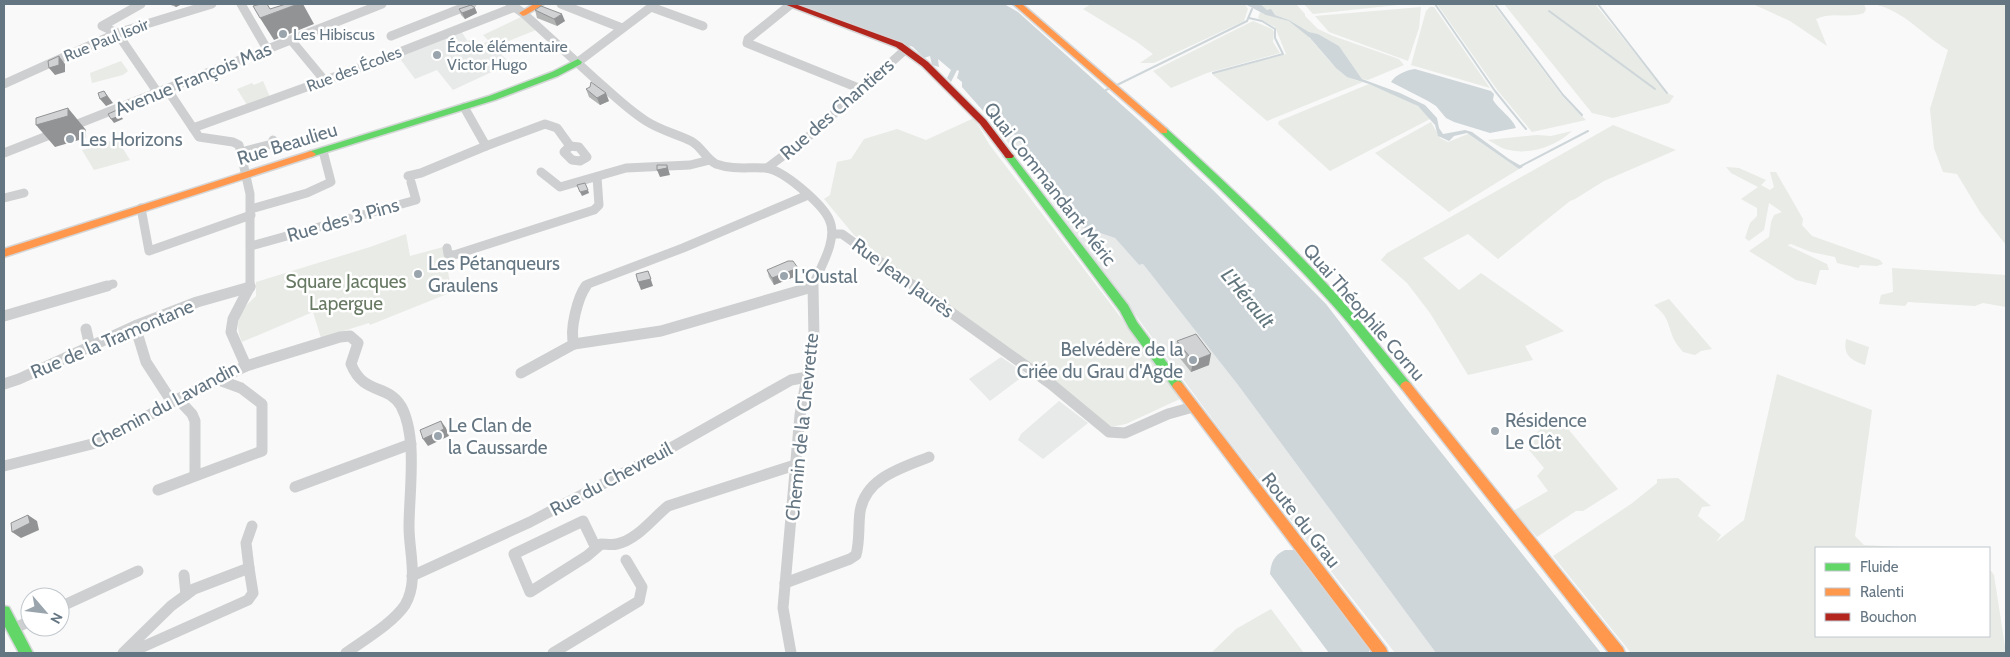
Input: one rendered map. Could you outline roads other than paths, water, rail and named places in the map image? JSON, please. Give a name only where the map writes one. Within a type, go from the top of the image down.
[{"type":"street","points":[[141,4],[102,26],[116,33],[199,137],[237,143],[250,194],[250,288]]},
{"type":"street","points":[[162,18],[186,4]]},
{"type":"street","name":"Rue Paul Isoir","points":[[4,84],[116,33],[212,4]]},
{"type":"street","points":[[241,4],[267,49]]},
{"type":"street","name":"Avenue François Mas","points":[[4,153],[382,4]]},
{"type":"street","points":[[391,36],[472,4]]},
{"type":"street","points":[[516,8],[540,4]]},
{"type":"street","points":[[561,4],[622,28]]},
{"type":"street","points":[[637,4],[652,7],[703,26]]},
{"type":"street","points":[[789,4],[748,39],[747,44],[861,89]]},
{"type":"street","name":"Quai Commandant Méric","points":[[789,4],[906,49],[925,64],[983,122],[1124,308],[1133,325],[1193,407]]},
{"type":"street","name":"Quai Théophile Cornu","points":[[1017,4],[1047,28],[1225,188],[1331,295],[1357,325],[1618,653]]},
{"type":"street","name":"Quai Théophile Cornu","points":[[1021,4],[1040,18],[1047,28]]},
{"type":"street","points":[[578,62],[652,7]]},
{"type":"street","name":"Rue Jean Jaurès","points":[[516,8],[639,116],[661,130],[693,142],[710,160],[739,169],[767,168],[782,174],[808,195],[829,218],[832,234],[842,234],[1051,384],[1109,432],[1125,433],[1168,414],[1193,407]]},
{"type":"street","name":"Rue des Écoles","points":[[193,128],[325,81],[516,8]]},
{"type":"street","points":[[291,40],[325,81]]},
{"type":"street","name":"Rue des Chantiers","points":[[767,168],[808,137],[906,49]]},
{"type":"street","name":"Rue Beaulieu","points":[[4,253],[464,107],[550,76],[578,62]]},
{"type":"street","points":[[464,107],[486,146],[540,125],[549,124],[558,129],[570,146]]},
{"type":"street","points":[[240,152],[272,144],[273,140]]},
{"type":"street","name":"Rue des 3 Pins","points":[[251,246],[416,200],[410,179],[486,146]]},
{"type":"street","points":[[141,208],[149,251],[329,184],[331,182],[323,151]]},
{"type":"street","points":[[541,172],[560,187],[626,168],[690,165],[710,160]]},
{"type":"street","points":[[447,248],[448,254],[454,255],[594,210],[599,205],[597,177]]},
{"type":"street","points":[[4,198],[24,193]]},
{"type":"street","points":[[574,344],[572,338],[581,295],[584,287],[588,284],[683,248],[808,195]]},
{"type":"street","name":"Chemin de la Chevrette","points":[[792,653],[783,608],[795,465],[800,415],[814,339],[812,287],[831,244],[832,234]]},
{"type":"street","points":[[4,316],[113,284]]},
{"type":"street","points":[[521,373],[574,344],[661,331],[812,287]]},
{"type":"street","name":"Rue de la Tramontane","points":[[4,384],[19,379],[135,326],[197,302],[250,288]]},
{"type":"street","name":"Chemin du Lavandin","points":[[4,466],[104,441],[175,401],[246,366],[232,338],[231,325],[250,288]]},
{"type":"street","points":[[135,326],[146,362],[175,401],[192,414],[195,421],[194,475]]},
{"type":"street","points":[[86,329],[90,347]]},
{"type":"street","points":[[246,366],[340,337],[350,336],[358,343],[351,364],[355,374],[367,386],[392,395],[401,407],[411,444],[409,528],[411,592],[404,606],[394,617],[346,653]]},
{"type":"street","name":"Rue du Chevreuil","points":[[412,576],[530,522],[660,454],[791,380],[807,377]]},
{"type":"street","points":[[158,490],[262,451],[262,404],[241,388],[219,380]]},
{"type":"street","name":"Route du Grau","points":[[1193,407],[1381,653]]},
{"type":"street","points":[[295,487],[411,444]]},
{"type":"street","points":[[785,583],[850,559],[856,555],[861,500],[868,491],[891,471],[929,456]]},
{"type":"street","points":[[596,548],[583,521],[514,554],[530,592],[587,556],[601,544],[617,544],[627,540],[656,519],[668,506],[795,465]]},
{"type":"street","points":[[129,653],[248,600],[253,593],[248,568],[246,542],[252,526]]},
{"type":"street","points":[[553,653],[639,601],[642,587],[626,560]]},
{"type":"street","points":[[123,653],[186,595],[201,586],[248,568]]},
{"type":"street","points":[[70,602],[138,571]]},
{"type":"street","points":[[184,575],[186,595]]},
{"type":"street","points":[[4,612],[26,653]]},
{"type":"street","points":[[153,624],[164,639]]},
{"type":"street","points":[[13,629],[20,626]]},
{"type":"water","name":"L'Hérault","points":[[797,4],[1004,4],[1018,12],[1142,123],[1214,191],[1326,304],[1405,407],[1601,653],[1436,653],[1238,385],[1143,264],[1139,265],[1115,238],[1082,227],[996,109],[985,113],[962,87],[962,82],[957,78],[959,71],[957,70],[951,82],[947,78],[951,70],[938,59],[939,67],[932,65],[930,56],[924,58],[913,47]]},
{"type":"water","points":[[1245,4],[1260,4],[1267,10],[1271,9],[1275,15],[1289,20],[1309,32],[1318,34],[1339,46],[1362,79],[1400,93],[1425,105],[1437,118],[1439,128],[1443,134],[1465,130],[1472,132],[1523,167],[1519,169],[1467,133],[1454,136],[1449,141],[1438,136],[1435,125],[1418,106],[1369,84],[1347,77],[1336,68],[1310,38],[1289,21],[1266,15]]},
{"type":"water","points":[[1415,69],[1491,91],[1494,94],[1493,100],[1512,120],[1516,128],[1490,133],[1454,122],[1446,118],[1436,106],[1391,82],[1402,73]]},
{"type":"water","points":[[1285,550],[1295,550],[1369,649],[1369,653],[1329,653],[1270,574],[1274,559]]},
{"type":"waterway","points":[[1435,4],[1495,91],[1526,129]]},
{"type":"waterway","points":[[1495,4],[1563,95],[1582,115]]},
{"type":"waterway","points":[[1598,4],[1667,93]]},
{"type":"waterway","points":[[1117,85],[1247,21],[1252,9]]},
{"type":"waterway","points":[[1549,11],[1655,89]]},
{"type":"waterway","points":[[1213,73],[1283,54],[1275,38],[1275,29],[1262,21],[1249,18]]},
{"type":"waterway","points":[[1106,90],[1112,87]]},
{"type":"waterway","points":[[1521,166],[1588,131]]},
{"type":"place","name":"Les Hibiscus","points":[[283,34]]},
{"type":"place","name":"École élémentaire Victor Hugo","points":[[437,55]]},
{"type":"place","name":"Les Horizons","points":[[70,139]]},
{"type":"place","name":"Les Pétanqueurs Graulens","points":[[418,274]]},
{"type":"place","name":"L'Oustal","points":[[784,276]]},
{"type":"place","name":"Belvédère de la Criée du Grau d'Agde","points":[[1193,360]]},
{"type":"place","name":"Résidence Le Clôt","points":[[1495,431]]},
{"type":"place","name":"Le Clan de la Caussarde","points":[[438,436]]},
{"type":"park label","name":"Square Jacques Lapergue","points":[[346,292]]}]
